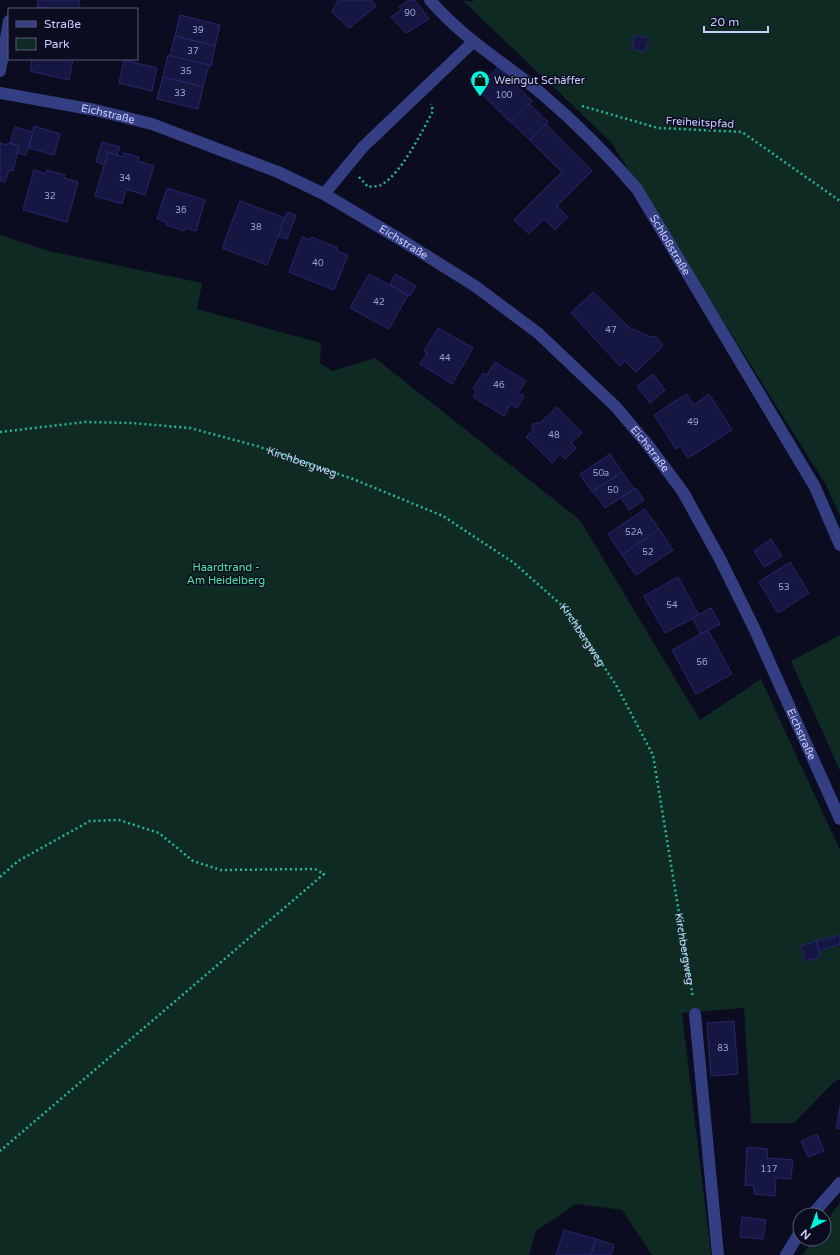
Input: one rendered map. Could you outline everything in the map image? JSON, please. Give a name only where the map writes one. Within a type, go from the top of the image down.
[{"type":"street","name":"Schloßstraße","points":[[430,0],[473,42],[542,94],[609,156],[637,189],[815,487],[840,545]]},
{"type":"street","points":[[0,71],[8,26]]},
{"type":"street","points":[[324,194],[348,164],[426,86],[473,42]]},
{"type":"street","name":"Eichstraße","points":[[0,93],[95,110],[152,124],[278,172],[324,194],[403,241],[475,286],[538,333],[616,407],[648,445],[683,492],[720,558],[755,630],[840,820]]},
{"type":"street","points":[[695,1014],[718,1255]]},
{"type":"street","points":[[819,1207],[840,1183]]},
{"type":"street","points":[[786,1255],[792,1245]]},
{"type":"path","points":[[348,164],[368,187],[380,185],[394,172],[410,152],[433,111],[426,86]]},
{"type":"path","name":"Freiheitspfad","points":[[580,106],[658,128],[742,132],[840,201]]},
{"type":"path","name":"Kirchbergweg","points":[[0,432],[85,422],[132,423],[198,430],[257,446],[345,476],[443,516],[514,563],[566,609],[616,685],[653,755],[695,1014]]},
{"type":"path","points":[[0,877],[18,861],[90,821],[119,820],[159,833],[193,861],[221,870],[315,869],[324,874],[0,1151]]},
{"type":"green space","points":[[462,0],[472,2],[474,0],[840,0],[840,516],[826,485],[611,142]]},
{"type":"green space","name":"Haardtrand - Am Heidelberg","points":[[0,235],[49,251],[202,283],[197,309],[321,343],[320,363],[332,371],[375,358],[580,520],[700,720],[761,679],[840,850],[840,1079],[833,1083],[794,1123],[751,1123],[744,1008],[682,1013],[711,1255],[652,1255],[622,1210],[576,1204],[536,1231],[529,1255],[0,1255]]},
{"type":"green space","points":[[840,635],[840,771],[791,661]]},
{"type":"green space","points":[[840,1202],[840,1255],[802,1255],[808,1247],[832,1247],[832,1214]]},
{"type":"building","points":[[38,0],[80,0],[78,8],[37,7]]},
{"type":"building","points":[[338,0],[371,0],[376,6],[349,28],[332,12]]},
{"type":"building","points":[[408,0],[415,0],[429,19],[406,33],[391,17],[401,10],[399,7]]},
{"type":"building","points":[[180,15],[220,25],[215,46],[175,36]]},
{"type":"building","points":[[635,35],[649,38],[645,52],[632,49]]},
{"type":"building","points":[[175,36],[215,46],[211,66],[170,56]]},
{"type":"building","points":[[168,55],[209,65],[203,87],[163,77]]},
{"type":"building","points":[[32,60],[73,60],[69,80],[30,71]]},
{"type":"building","points":[[124,60],[157,68],[152,91],[119,83]]},
{"type":"building","points":[[498,67],[532,101],[511,123],[477,89]]},
{"type":"building","points":[[163,77],[203,87],[198,109],[157,99]]},
{"type":"building","points":[[529,104],[548,122],[530,140],[511,122]]},
{"type":"building","points":[[546,124],[592,171],[557,206],[568,217],[555,230],[544,219],[529,234],[514,220],[562,172],[530,140]]},
{"type":"building","points":[[34,126],[60,134],[54,155],[29,148]]},
{"type":"building","points":[[15,127],[33,132],[26,155],[17,153],[19,146],[10,143]]},
{"type":"building","points":[[102,142],[120,147],[117,155],[108,152],[104,165],[96,162]]},
{"type":"building","points":[[0,143],[7,145],[8,143],[19,146],[13,171],[9,170],[5,182],[0,181]]},
{"type":"building","points":[[108,152],[123,157],[124,153],[139,157],[138,161],[154,166],[145,195],[126,189],[122,204],[95,196]]},
{"type":"building","points":[[34,170],[46,174],[47,170],[65,175],[64,178],[78,182],[67,222],[23,210]]},
{"type":"building","points":[[167,188],[205,200],[196,231],[185,228],[184,231],[166,225],[167,222],[157,219]]},
{"type":"building","points":[[240,201],[285,218],[267,265],[222,248]]},
{"type":"building","points":[[287,212],[296,215],[287,239],[278,236]]},
{"type":"building","points":[[302,237],[310,240],[311,237],[338,248],[337,251],[348,255],[334,290],[289,272]]},
{"type":"building","points":[[369,274],[408,295],[389,329],[350,308]]},
{"type":"building","points":[[395,274],[416,286],[410,296],[390,285]]},
{"type":"building","points":[[593,292],[630,328],[648,336],[656,337],[663,346],[636,372],[625,361],[620,366],[571,313]]},
{"type":"building","points":[[438,328],[473,348],[452,384],[420,364],[427,353],[424,351]]},
{"type":"building","points":[[495,362],[526,381],[518,393],[524,396],[517,408],[511,404],[504,416],[473,397],[476,392],[473,389],[483,373],[487,375]]},
{"type":"building","points":[[653,374],[665,390],[650,403],[637,386]]},
{"type":"building","points":[[686,394],[694,405],[709,394],[732,430],[688,458],[680,446],[676,449],[654,415]]},
{"type":"building","points":[[557,407],[582,433],[571,443],[576,448],[565,459],[560,454],[552,463],[526,437],[532,431],[533,424],[540,423]]},
{"type":"building","points":[[610,454],[622,472],[592,492],[580,474]]},
{"type":"building","points":[[622,472],[634,489],[605,508],[593,491]]},
{"type":"building","points":[[636,488],[644,500],[629,510],[621,498]]},
{"type":"building","points":[[645,509],[659,529],[622,555],[608,534]]},
{"type":"building","points":[[659,529],[673,550],[636,575],[622,555]]},
{"type":"building","points":[[771,539],[782,556],[764,567],[754,551]]},
{"type":"building","points":[[790,562],[809,593],[778,613],[759,582]]},
{"type":"building","points":[[678,577],[699,615],[665,633],[644,596]]},
{"type":"building","points":[[711,608],[720,624],[701,634],[692,618]]},
{"type":"building","points":[[708,630],[732,674],[696,694],[672,650]]},
{"type":"building","points":[[840,935],[840,944],[819,951],[816,941]]},
{"type":"building","points":[[816,941],[820,957],[805,961],[801,946]]},
{"type":"building","points":[[734,1021],[738,1074],[711,1076],[707,1023]]},
{"type":"building","points":[[840,1106],[840,1129],[836,1128]]},
{"type":"building","points":[[817,1134],[824,1151],[808,1157],[801,1141]]},
{"type":"building","points":[[747,1147],[768,1149],[767,1158],[793,1160],[791,1179],[776,1178],[775,1196],[754,1194],[754,1186],[745,1185]]},
{"type":"building","points":[[742,1217],[766,1220],[763,1239],[740,1237]]},
{"type":"building","points":[[564,1230],[596,1239],[591,1255],[556,1255]]},
{"type":"building","points":[[596,1239],[614,1245],[611,1255],[591,1255]]},
{"type":"place","name":"Weingut Schäffer","points":[[480,97]]}]
